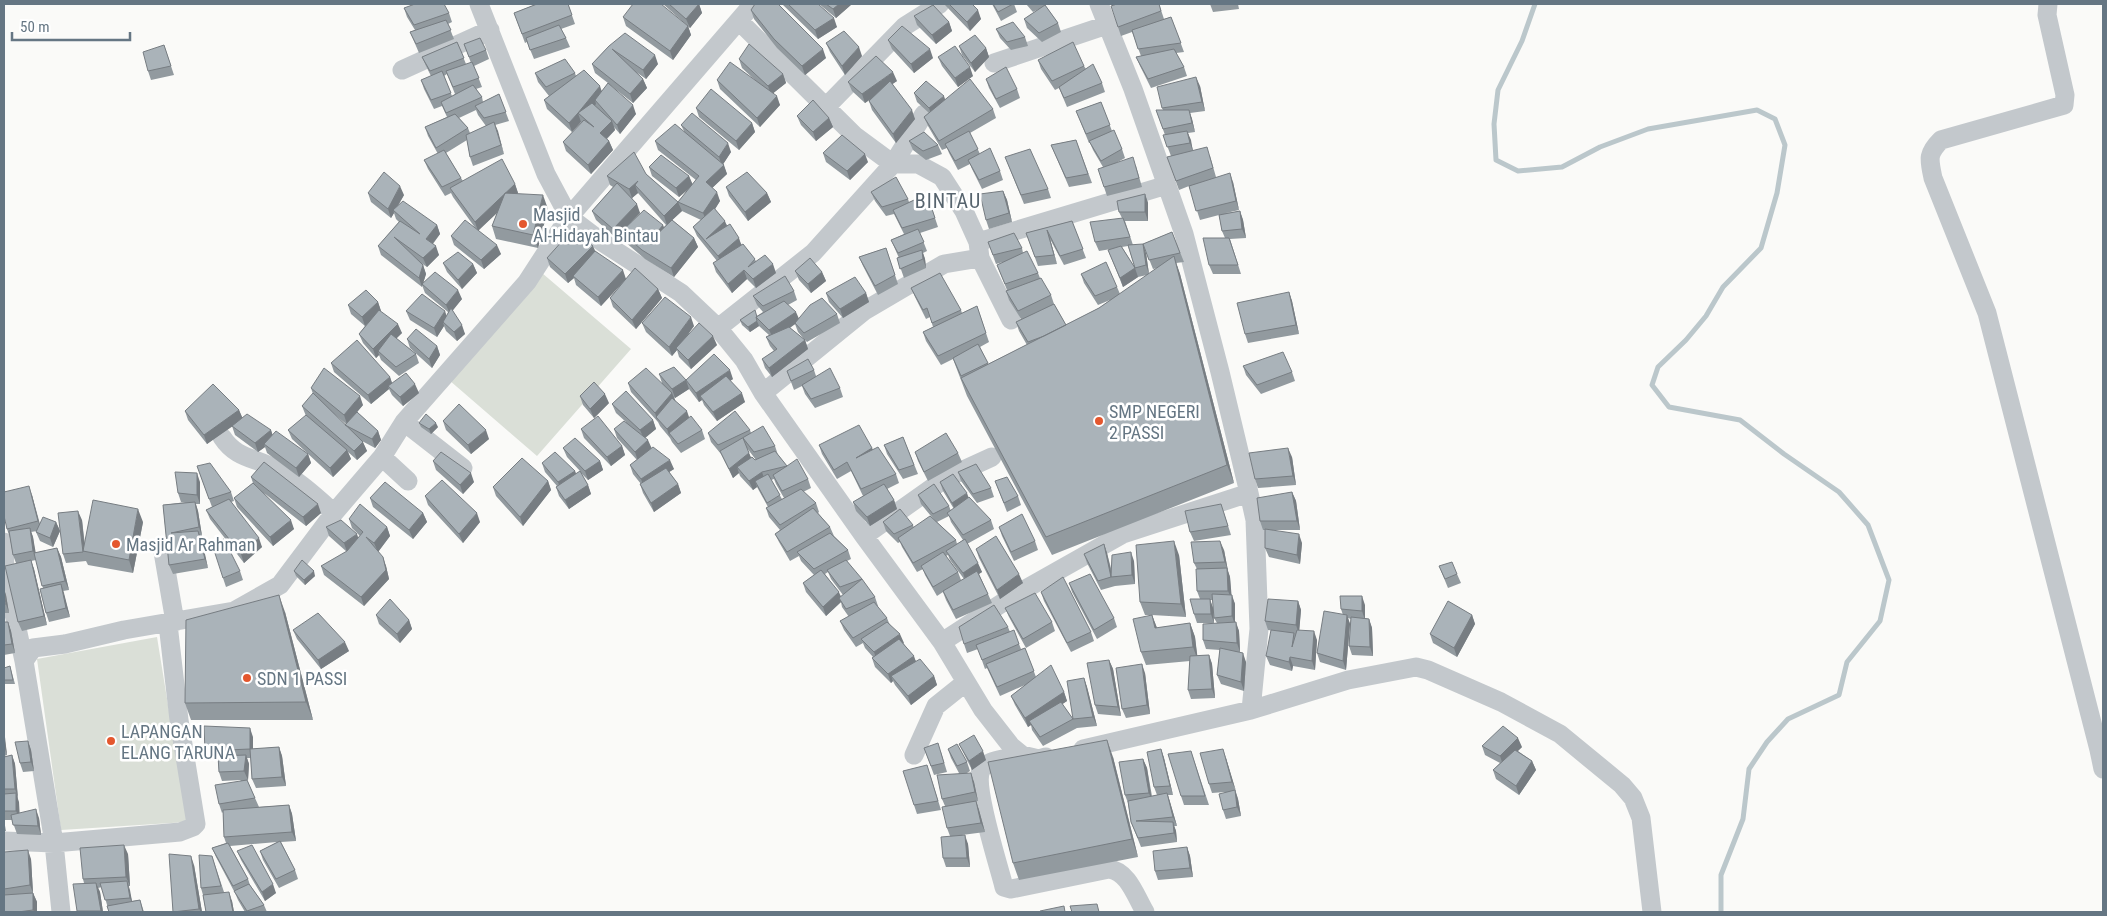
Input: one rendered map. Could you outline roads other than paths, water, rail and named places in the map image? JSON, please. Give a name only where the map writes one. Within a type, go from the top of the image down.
[{"type":"street","points":[[479,4],[546,174],[569,217],[602,242],[681,293],[718,328],[744,360],[763,394],[942,642],[983,710],[1011,746],[1022,755]]},
{"type":"street","points":[[24,661],[33,648],[234,612],[280,585],[334,513],[382,457],[404,422],[527,282],[569,217],[753,4]]},
{"type":"street","points":[[826,108],[905,26],[940,4]]},
{"type":"street","points":[[1099,4],[1133,89],[1186,244],[1255,520],[1260,629],[1251,710]]},
{"type":"street","points":[[2048,4],[2047,15],[2065,95],[2064,105],[1941,140],[1932,149],[1928,159],[1933,178],[1987,313],[2101,750],[2103,769]]},
{"type":"street","points":[[739,22],[855,136],[893,164],[918,164],[942,177],[964,211],[979,250],[1011,320]]},
{"type":"street","points":[[994,63],[1107,25]]},
{"type":"street","points":[[402,70],[490,30]]},
{"type":"street","points":[[718,328],[814,253],[893,164],[924,114]]},
{"type":"street","points":[[763,394],[864,311],[944,264],[979,250],[1167,185]]},
{"type":"street","points":[[404,422],[463,468]]},
{"type":"street","points":[[222,437],[229,447],[237,453],[278,469],[303,486],[334,513]]},
{"type":"street","points":[[382,457],[408,481]]},
{"type":"street","points":[[864,536],[946,478],[992,457]]},
{"type":"street","points":[[942,642],[1013,596],[1123,534],[1249,493]]},
{"type":"street","points":[[4,542],[4,572],[24,661],[54,843],[62,912]]},
{"type":"street","points":[[4,841],[54,843],[180,832],[196,824],[179,720],[172,623],[163,552]]},
{"type":"street","points":[[1145,912],[1126,879],[1117,870],[1109,869],[1020,888],[1011,889],[1004,887],[987,822],[979,779],[982,769],[989,762],[1022,755],[1039,759],[1251,710],[1348,680],[1416,667],[1443,675],[1462,686],[1501,702],[1560,734],[1622,785],[1633,798],[1641,818],[1652,912]]},
{"type":"street","points":[[914,755],[936,706],[966,682]]},
{"type":"waterway","points":[[1535,4],[1522,41],[1498,90],[1494,124],[1496,160],[1518,171],[1562,167],[1600,147],[1648,129],[1757,110],[1775,119],[1785,145],[1777,193],[1761,248],[1723,287],[1706,316],[1686,340],[1658,367],[1652,385],[1669,407],[1740,420],[1784,454],[1839,492],[1868,525],[1889,580],[1880,621],[1847,662],[1839,695],[1788,719],[1767,742],[1749,769],[1743,819],[1721,875],[1721,912]]},
{"type":"place","name":"Masjid Al-Hidayah Bintau","points":[[523,224]]},
{"type":"place","name":"SMP NEGERI 2 PASSI","points":[[1099,421]]},
{"type":"place","name":"Masjid Ar Rahman","points":[[116,544]]},
{"type":"place","name":"SDN 1 PASSI","points":[[247,678]]},
{"type":"place","name":"LAPANGAN ELANG TARUNA","points":[[111,741]]},
{"type":"district","name":"BINTAU","points":[[948,201]]}]
